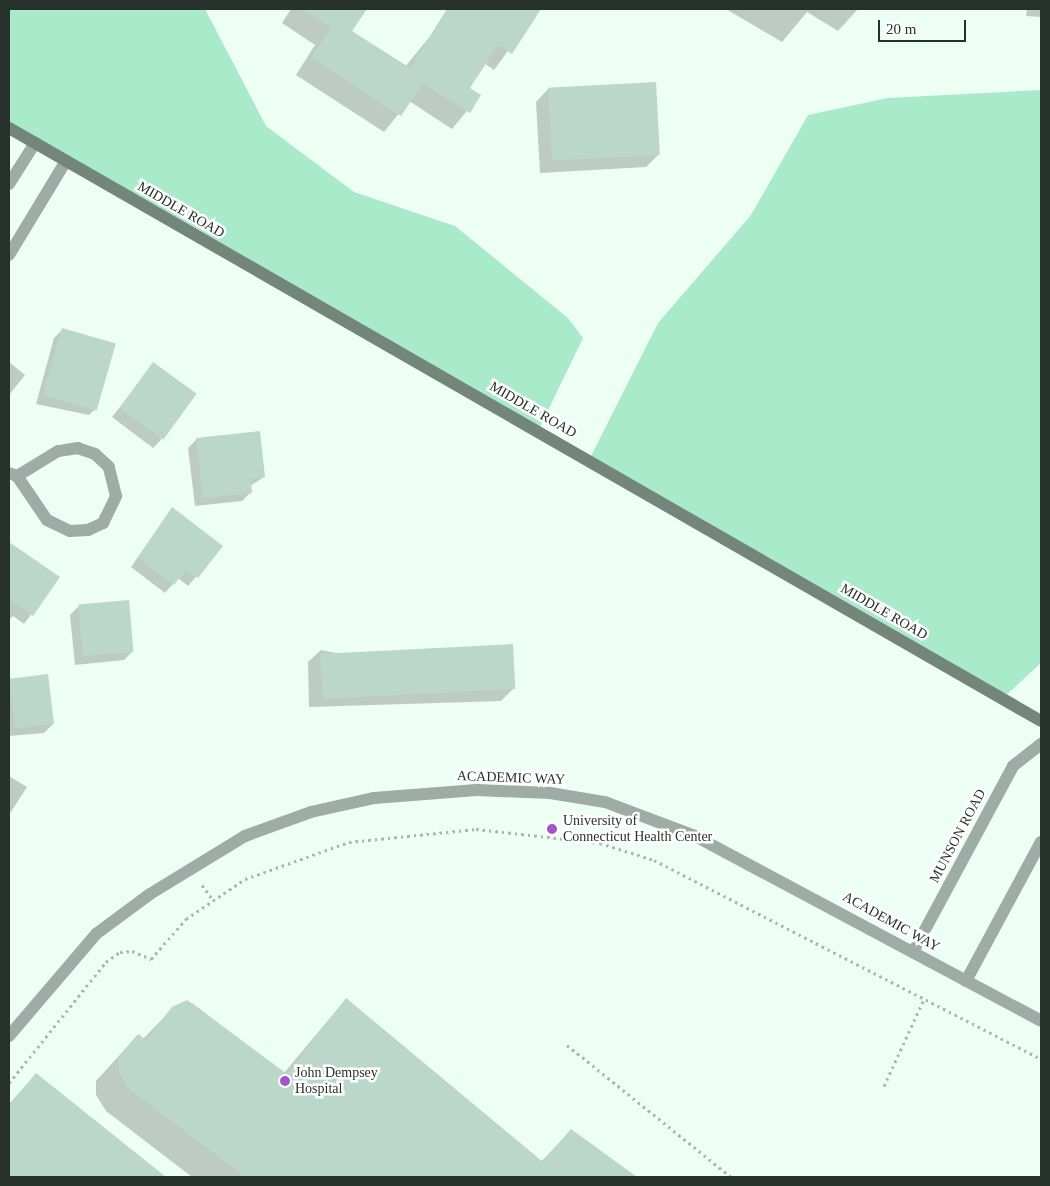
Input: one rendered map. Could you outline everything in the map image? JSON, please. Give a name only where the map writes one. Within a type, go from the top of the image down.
[{"type":"street","name":"MIDDLE ROAD","points":[[9,128],[1041,720]]},
{"type":"street","points":[[9,184],[35,143]]},
{"type":"street","points":[[9,255],[66,161]]},
{"type":"street","points":[[78,448],[95,454],[109,467],[116,496],[102,523],[88,530],[70,531],[41,514],[13,475],[58,451],[78,448]]},
{"type":"street","name":"MUNSON ROAD","points":[[913,952],[1013,766],[1041,744]]},
{"type":"street","name":"ACADEMIC WAY","points":[[9,1036],[96,934],[192,866],[245,836],[284,820],[405,794],[514,790],[606,802],[719,847],[1041,1021]]},
{"type":"street","points":[[966,981],[1041,842]]},
{"type":"path","points":[[9,1083],[106,962],[120,952],[132,951],[151,959],[186,919],[245,879],[349,842],[401,834],[476,829],[533,832],[600,844],[654,860],[1041,1059]]},
{"type":"path","points":[[884,1086],[924,999]]},
{"type":"path","points":[[567,1046],[731,1177]]},
{"type":"green space","points":[[9,9],[205,9],[266,126],[354,192],[455,226],[568,318],[583,338],[538,431],[9,128]]},
{"type":"green space","points":[[1041,90],[1041,663],[1003,698],[589,460],[658,323],[751,215],[808,115],[888,98]]},
{"type":"building","points":[[301,9],[367,9],[352,31],[410,68],[447,9],[541,9],[512,54],[498,45],[470,88],[481,95],[470,113],[423,83],[401,116],[311,58],[331,28]]},
{"type":"building","points":[[656,82],[660,155],[552,161],[548,88]]},
{"type":"building","points":[[62,328],[116,343],[97,411],[43,395]]},
{"type":"building","points":[[153,362],[197,394],[163,440],[119,408]]},
{"type":"building","points":[[260,431],[265,477],[251,479],[252,493],[203,498],[196,438]]},
{"type":"building","points":[[172,507],[223,546],[198,578],[186,570],[174,585],[138,558]]},
{"type":"building","points":[[9,542],[60,577],[33,616],[9,599]]},
{"type":"building","points":[[129,600],[134,652],[83,656],[78,604]]},
{"type":"building","points":[[513,644],[515,689],[323,699],[320,654]]},
{"type":"building","points":[[48,674],[54,724],[15,728],[9,679]]},
{"type":"building","name":"John Dempsey Hospital","points":[[346,998],[543,1162],[571,1129],[637,1177],[245,1177],[128,1088],[119,1072],[118,1057],[138,1034],[146,1040],[172,1007],[187,1000],[287,1074]]},
{"type":"building","points":[[36,1073],[166,1177],[9,1177],[9,1106]]},
{"type":"place","name":"University of Connecticut Health Center","points":[[552,829]]},
{"type":"place","name":"John Dempsey Hospital","points":[[285,1081]]}]
